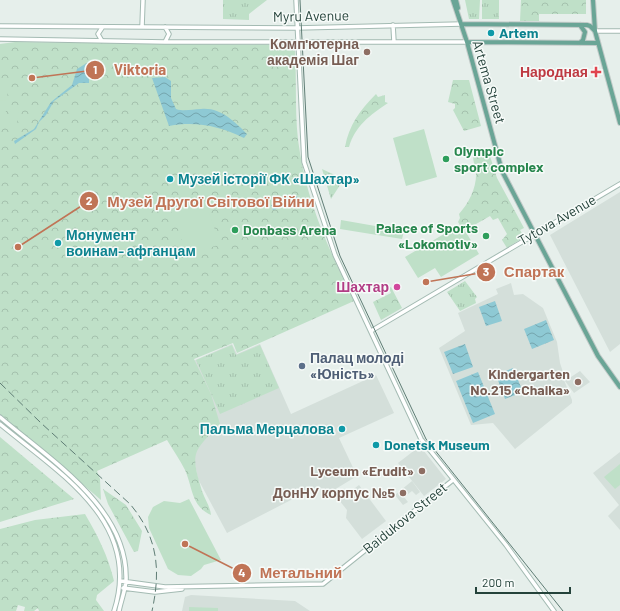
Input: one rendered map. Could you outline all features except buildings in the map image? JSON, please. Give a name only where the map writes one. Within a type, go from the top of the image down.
[{"type":"main road","points":[[142,27],[143,0]]},
{"type":"main road","points":[[296,0],[304,162],[335,255],[421,439],[506,545],[554,611]]},
{"type":"main road","name":"Artema Street","points":[[452,0],[459,16]]},
{"type":"main road","name":"Artema Street","points":[[456,0],[461,24],[502,171],[598,356],[620,387]]},
{"type":"main road","points":[[593,0],[595,31],[620,123]]},
{"type":"main road","name":"Myru Avenue","points":[[0,26],[297,28],[461,24],[580,25],[590,26],[595,31],[620,31]]},
{"type":"main road","points":[[393,25],[394,42]]},
{"type":"main road","points":[[580,25],[585,32],[583,40],[580,43]]},
{"type":"main road","points":[[102,41],[98,34],[103,27]]},
{"type":"main road","points":[[165,27],[169,34],[165,42]]},
{"type":"main road","name":"Myru Avenue","points":[[0,40],[598,43]]},
{"type":"main road","name":"Tytova Avenue","points":[[371,331],[620,184]]},
{"type":"main road","points":[[0,417],[78,483],[101,507],[113,526],[125,562],[126,582],[119,611]]},
{"type":"main road","points":[[0,424],[75,486],[93,506],[108,528],[120,562],[121,581],[114,611]]},
{"type":"main road","name":"Baidukova Street","points":[[199,587],[324,584],[453,480]]},
{"type":"main road","points":[[121,581],[158,587],[199,587]]},
{"type":"main road","points":[[120,588],[155,592],[199,587]]},
{"type":"shaded area","points":[[620,192],[620,344],[610,352],[550,235]]},
{"type":"shaded area","points":[[511,283],[514,295],[523,294],[543,308],[557,342],[564,380],[572,400],[572,403],[515,449],[493,423],[471,425],[439,348],[465,331],[458,313],[498,294],[496,289]]},
{"type":"shaded area","points":[[232,344],[237,354],[260,344],[291,414],[376,375],[394,413],[339,438],[357,476],[329,493],[318,486],[227,533],[198,479],[192,449],[215,431],[184,365]]},
{"type":"shaded area","name":"Kindergarten No.215 «Chaika»","points":[[580,371],[590,382],[574,393],[565,381]]},
{"type":"shaded area","name":"Lyceum «Erudit»","points":[[420,446],[446,479],[424,496],[398,463]]},
{"type":"shaded area","points":[[620,452],[620,530],[608,516],[619,505],[593,473]]},
{"type":"shaded area","name":"ДонНУ корпус №5","points":[[412,481],[420,492],[416,495],[412,491],[404,497],[408,502],[403,505],[395,495]]},
{"type":"shaded area","points":[[359,485],[386,521],[362,539],[346,518],[347,510],[339,500]]},
{"type":"shaded area","points":[[191,595],[295,601],[310,611],[182,611],[185,597]]},
{"type":"green space","points":[[223,0],[267,0],[249,14],[249,20],[223,19]]},
{"type":"green space","points":[[465,0],[480,0],[479,19],[469,19]]},
{"type":"green space","points":[[482,0],[499,0],[499,19],[482,19]]},
{"type":"green space","points":[[521,0],[586,0],[586,14],[539,14],[539,21],[520,21]]},
{"type":"green space","points":[[15,42],[290,45],[295,50],[296,115],[298,140],[304,172],[321,229],[354,301],[237,353],[233,343],[194,359],[211,394],[220,424],[199,447],[195,460],[198,478],[211,515],[204,511],[196,502],[185,470],[167,440],[97,471],[100,479],[101,500],[0,414],[0,44]]},
{"type":"green space","points":[[0,79],[9,80],[7,98],[0,97]]},
{"type":"green space","points":[[453,80],[469,80],[481,126],[464,131],[453,110],[455,108],[455,104],[448,102]]},
{"type":"green space","points":[[376,94],[378,97],[385,95],[385,102],[388,103],[375,112],[359,127],[349,147],[345,147],[349,132],[356,118]]},
{"type":"green space","points":[[0,100],[7,101],[5,119],[0,119]]},
{"type":"green space","points":[[11,106],[19,107],[17,124],[9,123]]},
{"type":"green space","points":[[424,129],[437,177],[406,186],[393,138]]},
{"type":"green space","points":[[484,153],[488,159],[490,156],[497,178],[524,228],[520,230],[524,237],[507,248],[502,240],[507,234],[498,218],[493,220],[490,216],[464,231],[458,222],[460,218],[459,214],[469,200],[474,189],[476,172],[473,156]]},
{"type":"green space","points":[[322,169],[337,176],[340,185],[331,199]]},
{"type":"green space","points":[[203,196],[220,244],[188,256],[170,208]]},
{"type":"green space","points":[[341,220],[404,231],[402,239],[340,229]]},
{"type":"green space","points":[[461,224],[479,254],[441,277],[435,268],[418,278],[405,257]]},
{"type":"green space","points":[[465,281],[477,297],[475,299],[476,303],[460,311],[447,292]]},
{"type":"green space","points":[[391,287],[402,308],[381,320],[373,302],[391,293],[389,288]]},
{"type":"green space","points":[[232,345],[236,355],[260,345],[279,388],[220,414],[196,360]]},
{"type":"green space","points":[[0,437],[74,499],[0,522]]},
{"type":"green space","points":[[620,464],[620,485],[615,489],[604,477]]},
{"type":"green space","points":[[103,489],[126,505],[142,531],[138,551],[134,552],[108,504]]},
{"type":"green space","points":[[189,499],[221,560],[204,565],[191,576],[178,575],[168,569],[149,528],[148,517],[153,507],[164,501],[180,503]]},
{"type":"green space","points":[[85,514],[102,546],[114,581],[97,595],[96,600],[104,611],[39,611],[38,608],[34,611],[24,611],[25,607],[18,605],[16,611],[0,611],[0,529],[35,520]]},
{"type":"green space","points":[[189,607],[218,608],[218,611],[189,611]]},
{"type":"water","points":[[90,61],[94,63],[95,67],[89,74],[89,83],[79,83],[54,101],[46,115],[39,122],[36,129],[15,144],[14,141],[34,129],[51,102],[72,85],[77,69]]},
{"type":"water","points":[[165,77],[171,81],[171,98],[176,109],[214,110],[232,120],[247,134],[244,138],[226,130],[198,124],[169,126],[152,78]]},
{"type":"water","points":[[297,196],[298,201],[273,210],[271,205]]},
{"type":"water","points":[[495,301],[502,321],[486,326],[479,307]]},
{"type":"water","points":[[546,320],[554,340],[532,349],[524,329]]},
{"type":"water","points":[[465,344],[473,367],[453,374],[444,352]]},
{"type":"water","points":[[513,368],[523,392],[505,399],[496,375]]},
{"type":"water","points":[[478,372],[495,414],[473,423],[456,381]]},
{"type":"tram line","points":[[300,0],[308,157],[340,256],[426,439],[563,611]]},
{"type":"railway","points":[[0,383],[41,423],[130,504],[139,516],[147,529],[155,554],[156,582],[152,611]]},
{"type":"place","name":"Artem","points":[[491,33]]},
{"type":"place","name":"Комп'ютерна академія Шаг","points":[[367,52]]},
{"type":"place","name":"Народная","points":[[596,72]]},
{"type":"place","name":"Viktoria","points":[[32,78]]},
{"type":"place","name":"Olympic sport complex","points":[[446,159]]},
{"type":"place","name":"Музей історії ФК «Шахтар»","points":[[170,179]]},
{"type":"place","name":"Donbass Arena","points":[[235,230]]},
{"type":"place","name":"Palace of Sports «Lokomotiv»","points":[[486,236]]},
{"type":"place","name":"Монумент воинам- афганцам","points":[[58,243]]},
{"type":"place","name":"Музей Другої Світової Війни","points":[[18,247]]},
{"type":"place","name":"Спартак","points":[[426,282]]},
{"type":"place","name":"Шахтар","points":[[397,287]]},
{"type":"place","name":"Палац молоді «Юність»","points":[[302,366]]},
{"type":"place","name":"Kindergarten No.215 «Chaika»","points":[[578,382]]},
{"type":"place","name":"Пальма Мерцалова","points":[[342,429]]},
{"type":"place","name":"Donetsk Museum","points":[[376,445]]},
{"type":"place","name":"Lyceum «Erudit»","points":[[422,471]]},
{"type":"place","name":"ДонНУ корпус №5","points":[[403,493]]},
{"type":"place","name":"Метальний","points":[[185,544]]}]
